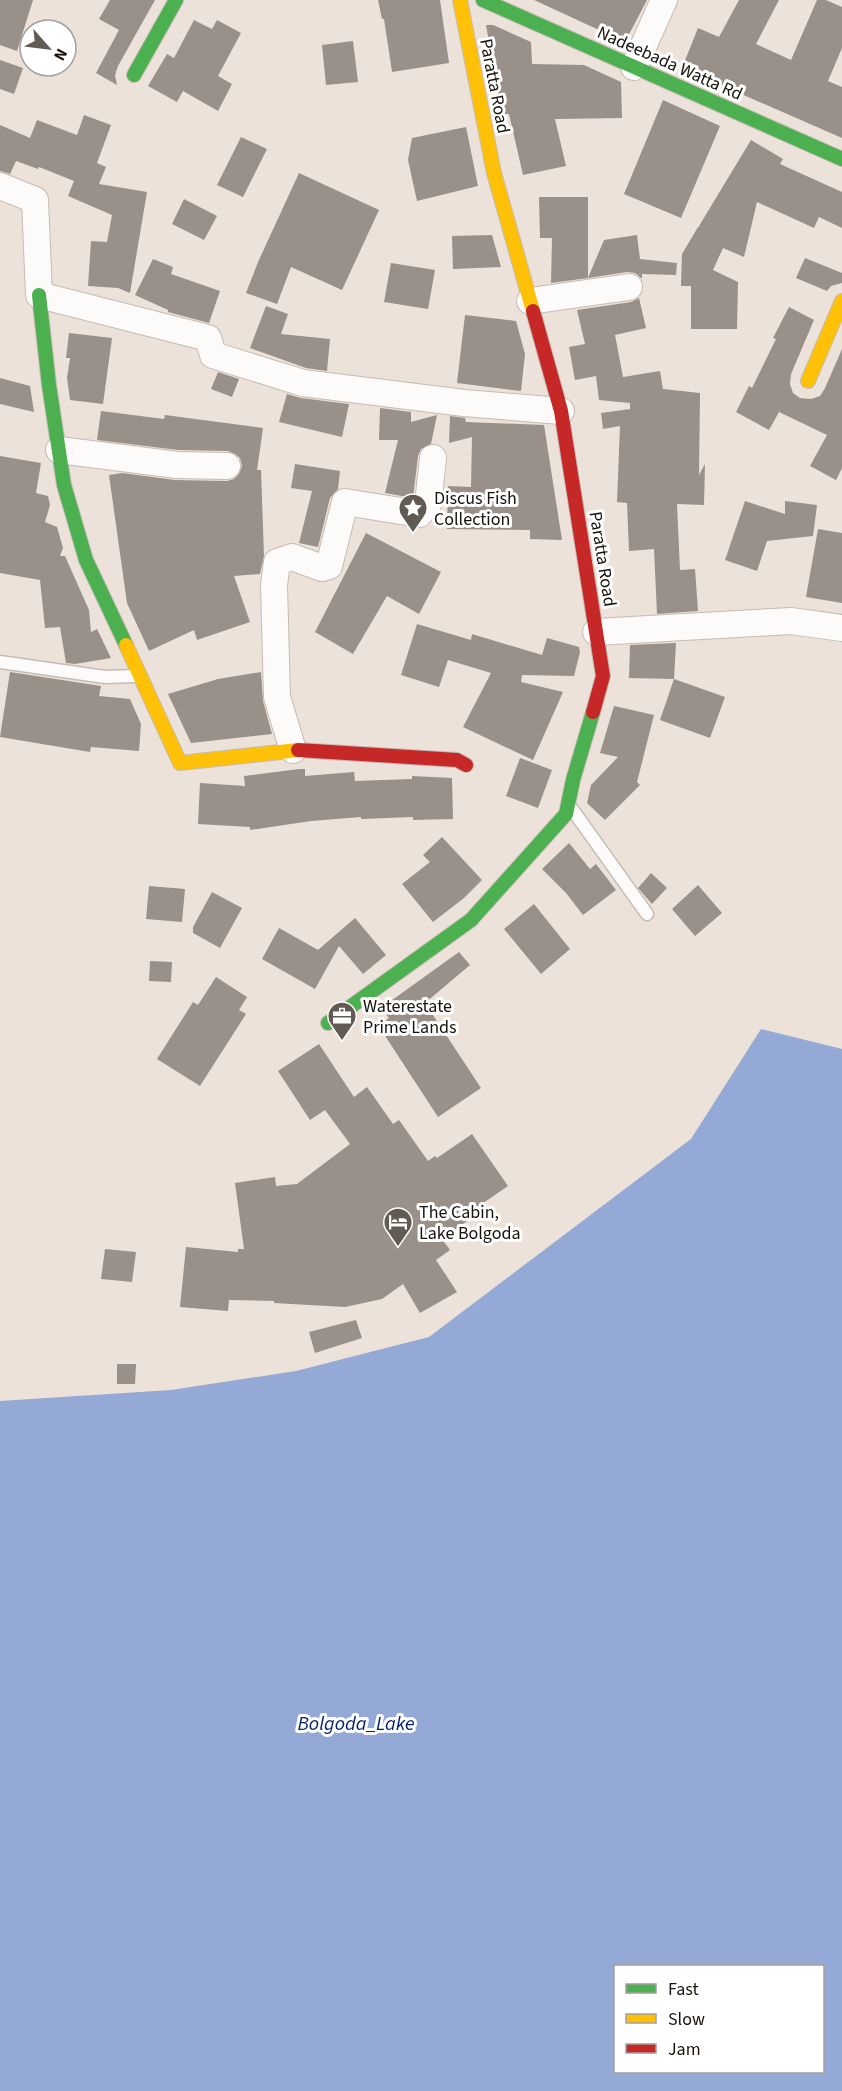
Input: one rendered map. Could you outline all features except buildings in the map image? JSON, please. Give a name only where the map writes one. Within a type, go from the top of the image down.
[{"type":"street","points":[[134,75],[176,0]]},
{"type":"street","name":"Paratta Road","points":[[328,1023],[471,920],[566,814],[603,676],[561,411],[494,173],[460,0]]},
{"type":"street","name":"Nadeebada Watta Rd","points":[[483,0],[842,159]]},
{"type":"street","points":[[634,67],[664,0]]},
{"type":"street","points":[[0,186],[35,200],[39,295],[49,385],[64,485],[86,560],[180,763],[293,750],[457,760],[466,765]]},
{"type":"street","points":[[530,301],[629,287]]},
{"type":"street","points":[[39,295],[208,338],[213,355],[303,383],[464,403],[561,411]]},
{"type":"street","points":[[808,381],[842,301]]},
{"type":"street","points":[[59,450],[177,465],[227,466]]},
{"type":"street","points":[[293,750],[277,697],[274,585],[278,562],[292,557],[322,568],[329,566],[345,501],[419,514],[428,504],[433,458]]},
{"type":"street","points":[[596,632],[791,621],[842,628]]},
{"type":"lane","points":[[0,662],[105,677],[140,675]]},
{"type":"lane","points":[[568,803],[646,914]]},
{"type":"water","name":"Bolgoda_Lake","points":[[761,1029],[842,1049],[842,2091],[0,2091],[0,1401],[171,1390],[296,1371],[429,1337],[691,1139]]},
{"type":"traffic: fast","points":[[134,75],[176,0]]},
{"type":"traffic: fast","points":[[483,0],[842,159]]},
{"type":"traffic: fast","points":[[39,295],[49,385],[64,485],[86,560],[126,645]]},
{"type":"traffic: fast","points":[[328,1023],[471,920],[566,814],[573,780],[593,712]]},
{"type":"traffic: slow","points":[[460,0],[494,173],[533,311]]},
{"type":"traffic: slow","points":[[808,381],[842,301]]},
{"type":"traffic: slow","points":[[126,645],[180,763],[298,750]]},
{"type":"traffic: jam","points":[[533,311],[561,411],[603,676],[593,712]]},
{"type":"traffic: jam","points":[[298,750],[457,760],[466,765]]},
{"type":"place","name":"Discus Fish Collection","points":[[413,534]]},
{"type":"place","name":"Waterestate Prime Lands","points":[[342,1042]]},
{"type":"place","name":"The Cabin, Lake Bolgoda","points":[[398,1248]]}]
